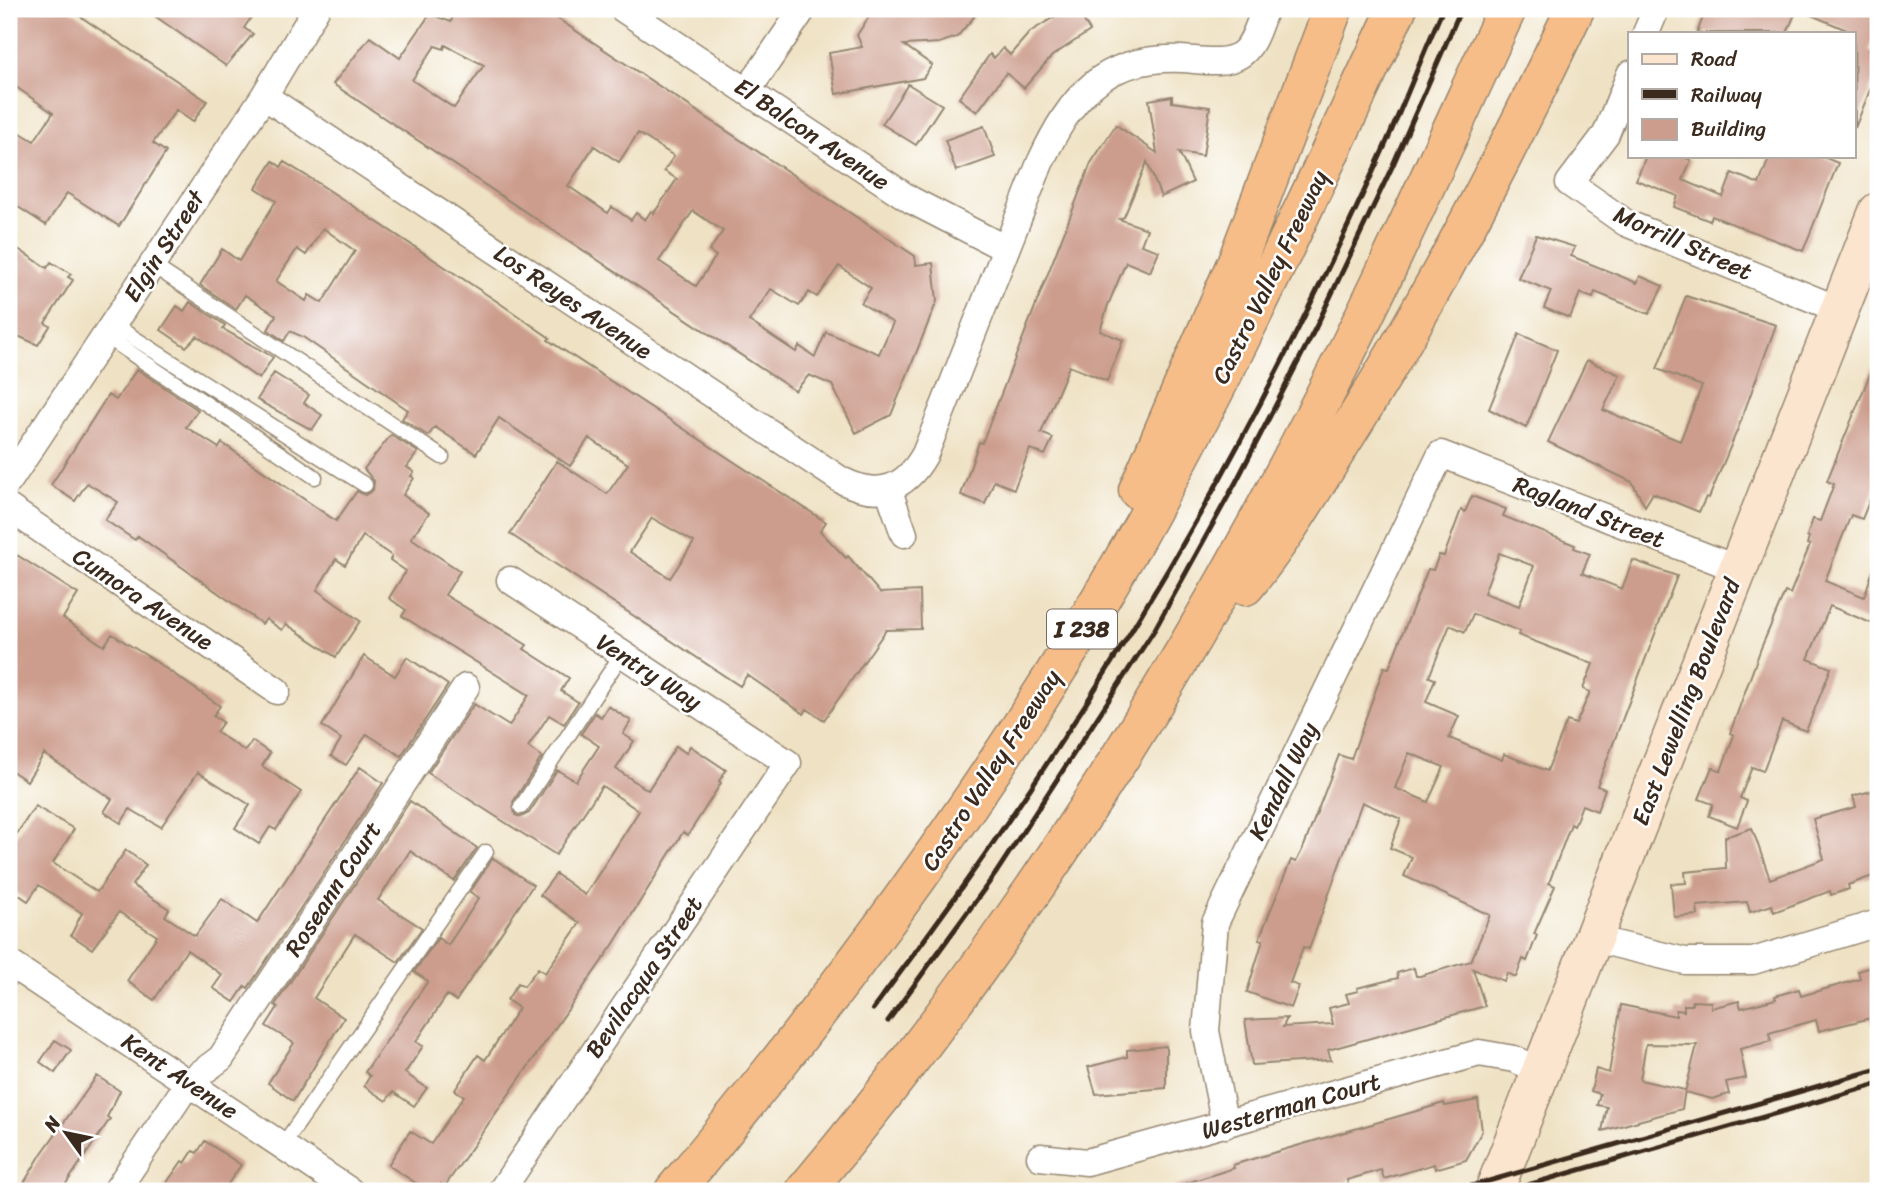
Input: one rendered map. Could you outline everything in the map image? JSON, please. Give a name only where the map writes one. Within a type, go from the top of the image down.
[{"type":"highway","points":[[1082,629],[1176,396],[1242,247],[1333,9]]},
{"type":"highway","name":"Castro Valley Freeway","points":[[674,1191],[798,1041],[904,900],[1023,725],[1082,629],[1153,506],[1227,367],[1397,9]]},
{"type":"highway","points":[[805,1191],[892,1084],[1004,932],[1168,680],[1220,592],[1315,415],[1507,9]]},
{"type":"highway","points":[[1168,680],[1270,554],[1372,394],[1482,198],[1575,9]]},
{"type":"main road","name":"East Lewelling Boulevard","points":[[1494,1191],[1878,212]]},
{"type":"street","name":"Elgin Street","points":[[9,481],[264,96],[316,9]]},
{"type":"street","name":"El Balcon Avenue","points":[[623,9],[911,200],[1006,249]]},
{"type":"street","points":[[748,90],[803,9]]},
{"type":"street","points":[[904,534],[888,488],[909,477],[925,454],[1058,124],[1086,89],[1126,64],[1162,58],[1222,61],[1239,56],[1250,44],[1265,9]]},
{"type":"street","points":[[1646,32],[1656,9]]},
{"type":"street","name":"Morrill Street","points":[[1628,79],[1606,134],[1569,183],[1626,223],[1840,310]]},
{"type":"street","name":"Los Reyes Avenue","points":[[264,96],[841,480],[864,488],[888,488]]},
{"type":"street","name":"Ragland Street","points":[[1441,454],[1738,569]]},
{"type":"street","name":"Kendall Way","points":[[1225,1125],[1206,1031],[1215,923],[1441,454]]},
{"type":"street","name":"Cumora Avenue","points":[[9,508],[277,691]]},
{"type":"street","name":"Ventry Way","points":[[510,580],[788,763]]},
{"type":"street","name":"Roseann Court","points":[[116,1191],[190,1082],[221,1058],[466,687]]},
{"type":"street","name":"Bevilacqua Street","points":[[501,1191],[788,763]]},
{"type":"street","points":[[1594,939],[1685,961],[1752,961],[1878,923]]},
{"type":"street","name":"Kent Avenue","points":[[9,963],[350,1191]]},
{"type":"street","name":"Westerman Court","points":[[1040,1157],[1087,1162],[1479,1053],[1514,1059],[1540,1070]]},
{"type":"lane","points":[[152,264],[442,457]]},
{"type":"lane","points":[[108,330],[315,477]]},
{"type":"lane","points":[[108,330],[365,485]]},
{"type":"lane","points":[[520,807],[622,654]]},
{"type":"lane","points":[[283,1145],[486,852]]},
{"type":"building","points":[[9,9],[69,9],[207,101],[193,122],[176,110],[153,143],[166,152],[119,226],[67,193],[46,225],[9,201],[9,132],[16,137],[19,132],[34,141],[53,113],[9,82]]},
{"type":"building","points":[[145,9],[257,9],[244,28],[253,34],[226,66]]},
{"type":"building","points":[[455,9],[543,9],[915,256],[916,265],[933,263],[937,301],[891,415],[856,433],[832,385],[809,375],[795,391],[333,84],[370,37],[400,58],[430,14],[451,22]],"holes":[[[445,45],[484,65],[454,108],[412,80],[435,46],[444,49]],[[638,133],[674,156],[664,171],[677,179],[654,213],[651,211],[645,220],[636,213],[631,220],[612,207],[608,213],[568,186],[594,146],[619,162]],[[693,211],[723,231],[709,251],[716,256],[696,286],[659,261]],[[839,266],[871,288],[861,303],[893,323],[879,354],[826,332],[815,357],[799,346],[796,352],[749,321],[771,289],[799,306],[809,292],[817,297]]]},
{"type":"building","points":[[874,9],[965,9],[974,17],[957,37],[939,43],[904,45],[932,65],[923,78],[836,94],[829,53],[862,47],[857,35]]},
{"type":"building","points":[[1067,9],[1077,9],[1090,31],[1052,56],[1024,88],[1006,73],[977,112],[959,98],[990,54],[994,58],[1003,48],[1010,55],[1030,32]]},
{"type":"building","points":[[1706,9],[1797,9],[1787,32],[1697,32]]},
{"type":"building","points":[[1797,9],[1878,9],[1878,28],[1869,51],[1878,55],[1878,84],[1873,82],[1856,125],[1856,32]]},
{"type":"building","points":[[908,84],[942,105],[916,145],[882,124]]},
{"type":"building","points":[[1172,96],[1172,102],[1210,107],[1203,156],[1179,152],[1193,182],[1161,197],[1147,162],[1124,217],[1119,219],[1147,229],[1141,245],[1159,251],[1150,272],[1126,262],[1108,305],[1100,331],[1123,340],[1107,381],[1069,366],[1041,433],[1053,438],[1045,455],[1030,449],[1014,489],[994,481],[985,504],[961,495],[979,442],[982,443],[1091,163],[1116,125],[1157,153],[1149,100]]},
{"type":"building","points":[[984,126],[995,157],[956,171],[945,140]]},
{"type":"building","points":[[1645,158],[1686,158],[1691,160],[1683,180],[1723,197],[1732,173],[1759,184],[1769,158],[1826,158],[1838,163],[1803,251],[1712,216],[1710,221],[1674,207],[1678,196],[1636,180]]},
{"type":"building","points":[[273,161],[281,167],[284,162],[498,302],[550,338],[548,340],[826,522],[820,531],[846,558],[848,556],[880,593],[920,591],[921,629],[886,630],[824,720],[807,709],[804,714],[747,675],[740,686],[510,534],[557,461],[607,494],[628,464],[589,438],[570,466],[499,418],[476,454],[435,427],[428,436],[402,419],[408,410],[303,337],[290,331],[284,341],[268,330],[276,315],[245,295],[236,309],[200,285],[222,249],[239,261],[276,201],[256,188]],"holes":[[[323,228],[355,251],[322,303],[309,295],[306,301],[276,281],[297,249],[306,255]],[[652,518],[694,542],[670,578],[630,552]]]},
{"type":"building","points":[[1536,235],[1575,247],[1571,256],[1637,283],[1640,276],[1663,286],[1649,314],[1595,292],[1593,298],[1580,293],[1570,318],[1544,308],[1551,291],[1518,278]]},
{"type":"building","points":[[9,243],[47,268],[51,262],[71,274],[68,277],[73,280],[45,323],[50,326],[38,345],[9,332]]},
{"type":"building","points":[[1686,296],[1776,325],[1739,426],[1709,498],[1706,497],[1699,512],[1653,493],[1645,506],[1632,482],[1548,442],[1587,360],[1620,375],[1603,410],[1680,441],[1702,386],[1657,369]]},
{"type":"building","points":[[190,302],[225,325],[223,329],[273,357],[259,379],[197,336],[186,347],[161,330],[177,306],[184,311]]},
{"type":"building","points":[[1519,334],[1557,350],[1526,428],[1489,409]]},
{"type":"building","points":[[1878,354],[1878,479],[1862,519],[1851,515],[1825,581],[1864,597],[1875,564],[1878,565],[1878,626],[1830,606],[1808,659],[1831,668],[1806,731],[1782,721],[1763,771],[1752,767],[1740,798],[1747,801],[1737,827],[1709,816],[1713,804],[1699,799],[1712,767],[1721,771],[1734,735],[1730,733],[1761,648],[1785,592],[1790,594],[1810,545],[1807,544],[1807,536],[1813,519],[1820,521],[1834,484],[1827,481]]},
{"type":"building","points":[[137,369],[198,410],[186,427],[219,448],[222,443],[336,521],[357,491],[365,495],[373,490],[374,481],[364,469],[391,435],[418,452],[407,467],[414,472],[411,476],[414,478],[403,495],[429,513],[411,538],[460,571],[445,595],[527,645],[524,649],[569,678],[561,691],[578,702],[564,724],[549,715],[528,747],[542,757],[513,802],[515,815],[521,817],[529,813],[557,770],[576,781],[599,746],[581,734],[595,713],[601,717],[608,706],[631,721],[623,734],[634,741],[616,769],[648,790],[676,746],[686,753],[690,746],[726,770],[719,781],[721,783],[688,835],[683,832],[613,945],[445,1186],[441,1184],[437,1191],[428,1191],[388,1165],[410,1131],[431,1144],[464,1096],[455,1090],[478,1055],[485,1060],[519,1008],[507,1000],[518,983],[524,986],[538,968],[545,973],[580,923],[540,895],[556,874],[585,895],[639,811],[602,786],[556,855],[428,773],[474,704],[509,726],[529,695],[402,616],[406,610],[389,598],[406,571],[390,560],[392,556],[363,536],[345,565],[336,559],[317,590],[360,621],[336,657],[286,624],[282,630],[266,619],[262,624],[138,536],[135,540],[105,520],[118,502],[87,483],[75,501],[51,485],[108,395],[116,400]]},
{"type":"building","points":[[274,373],[309,395],[304,403],[322,415],[312,430],[257,400]]},
{"type":"building","points":[[1472,496],[1506,509],[1503,516],[1575,545],[1574,548],[1590,554],[1582,573],[1622,589],[1633,560],[1677,576],[1597,786],[1605,789],[1597,811],[1582,805],[1574,826],[1571,824],[1549,883],[1555,886],[1534,934],[1537,935],[1527,961],[1523,959],[1516,977],[1507,973],[1504,981],[1473,969],[1485,1006],[1328,1050],[1331,1060],[1252,1065],[1245,1020],[1287,1018],[1283,1027],[1333,1024],[1329,1008],[1349,1003],[1346,994],[1358,991],[1357,988],[1398,978],[1397,973],[1414,968],[1416,976],[1420,976],[1471,961],[1490,915],[1404,876],[1412,857],[1390,848],[1401,819],[1362,802],[1309,949],[1303,947],[1290,983],[1299,986],[1291,1008],[1247,992],[1263,940],[1259,939],[1291,860],[1296,862],[1304,846],[1339,755],[1351,759],[1384,667],[1389,668],[1428,569],[1433,570],[1439,555],[1444,556],[1461,510],[1465,512]],"holes":[[[1499,553],[1534,566],[1519,606],[1484,593]],[[1473,614],[1520,631],[1518,635],[1593,664],[1583,689],[1590,692],[1576,724],[1567,721],[1547,771],[1504,754],[1502,760],[1449,738],[1459,716],[1426,702],[1435,679],[1429,677],[1450,625],[1465,632]],[[1409,753],[1444,767],[1428,802],[1395,788]]]},
{"type":"building","points":[[17,555],[78,594],[63,618],[104,646],[112,634],[152,659],[220,706],[213,716],[223,722],[216,732],[245,751],[252,741],[270,753],[262,766],[301,792],[276,830],[270,827],[259,844],[235,828],[250,805],[198,772],[161,827],[130,809],[121,823],[104,812],[112,799],[44,754],[27,781],[9,769],[9,567]]},
{"type":"building","points":[[364,656],[395,676],[407,657],[448,685],[401,756],[367,734],[346,765],[331,756],[341,739],[322,726]]},
{"type":"building","points":[[360,767],[383,783],[248,988],[245,986],[234,1002],[213,988],[222,975],[187,950],[154,1000],[127,981],[157,936],[119,912],[92,949],[71,935],[82,913],[39,885],[28,901],[9,888],[9,846],[35,806],[74,829],[53,863],[97,892],[126,850],[146,865],[132,885],[169,909],[165,916],[195,936],[222,899],[257,923]]},
{"type":"building","points":[[1878,789],[1878,874],[1848,885],[1849,889],[1831,895],[1830,891],[1774,912],[1772,905],[1750,912],[1747,902],[1697,906],[1698,915],[1674,917],[1671,884],[1686,883],[1685,872],[1726,868],[1725,837],[1752,828],[1770,879],[1824,859],[1813,819],[1856,807],[1853,796]]},
{"type":"building","points":[[410,801],[477,848],[454,881],[410,851],[378,900],[422,928],[398,962],[355,934],[314,998],[344,1018],[293,1101],[268,1083],[294,1043],[266,1026],[278,1007],[275,1005]]},
{"type":"building","points":[[493,858],[533,885],[456,1001],[447,995],[416,1042],[423,1046],[405,1073],[427,1088],[414,1106],[393,1092],[386,1101],[364,1086],[370,1076],[365,1072],[428,981],[414,972],[438,938],[448,945],[479,898],[470,892]]},
{"type":"building","points":[[1875,966],[1878,974],[1878,1023],[1873,1024],[1871,1018],[1819,1031],[1816,1020],[1769,1033],[1771,1041],[1740,1049],[1746,1078],[1726,1082],[1729,1094],[1712,1099],[1685,1092],[1697,1045],[1646,1044],[1640,1080],[1685,1090],[1682,1109],[1602,1131],[1607,1107],[1597,1105],[1600,1094],[1591,1091],[1596,1069],[1609,1073],[1621,1005],[1676,1016],[1676,1010],[1684,1011],[1684,1005],[1692,1005],[1692,1001],[1711,1002],[1711,1008],[1739,1001],[1741,1008],[1776,999],[1775,996],[1799,989],[1801,996],[1860,979],[1858,971]]},
{"type":"building","points":[[55,1040],[71,1050],[55,1073],[40,1062]]},
{"type":"building","points":[[1166,1046],[1166,1088],[1096,1094],[1088,1067],[1127,1057],[1127,1050]]},
{"type":"building","points":[[97,1076],[120,1091],[107,1117],[110,1119],[61,1191],[19,1191],[42,1153]]},
{"type":"building","points":[[1478,1100],[1482,1131],[1466,1160],[1435,1169],[1434,1164],[1384,1179],[1381,1170],[1347,1180],[1350,1191],[1174,1191],[1174,1187],[1259,1157],[1444,1103],[1445,1106]]},
{"type":"building","points":[[205,1141],[241,1165],[223,1191],[161,1191],[182,1161],[185,1163],[193,1151],[197,1153]]},
{"type":"railway","points":[[873,1009],[992,845],[1049,760],[1157,589],[1208,501],[1331,262],[1386,144],[1443,9]]},
{"type":"railway","points":[[888,1021],[996,873],[1155,629],[1236,482],[1316,327],[1392,167],[1461,9]]},
{"type":"railway","points":[[1454,1191],[1878,1069]]},
{"type":"railway","points":[[1507,1191],[1878,1084]]}]
